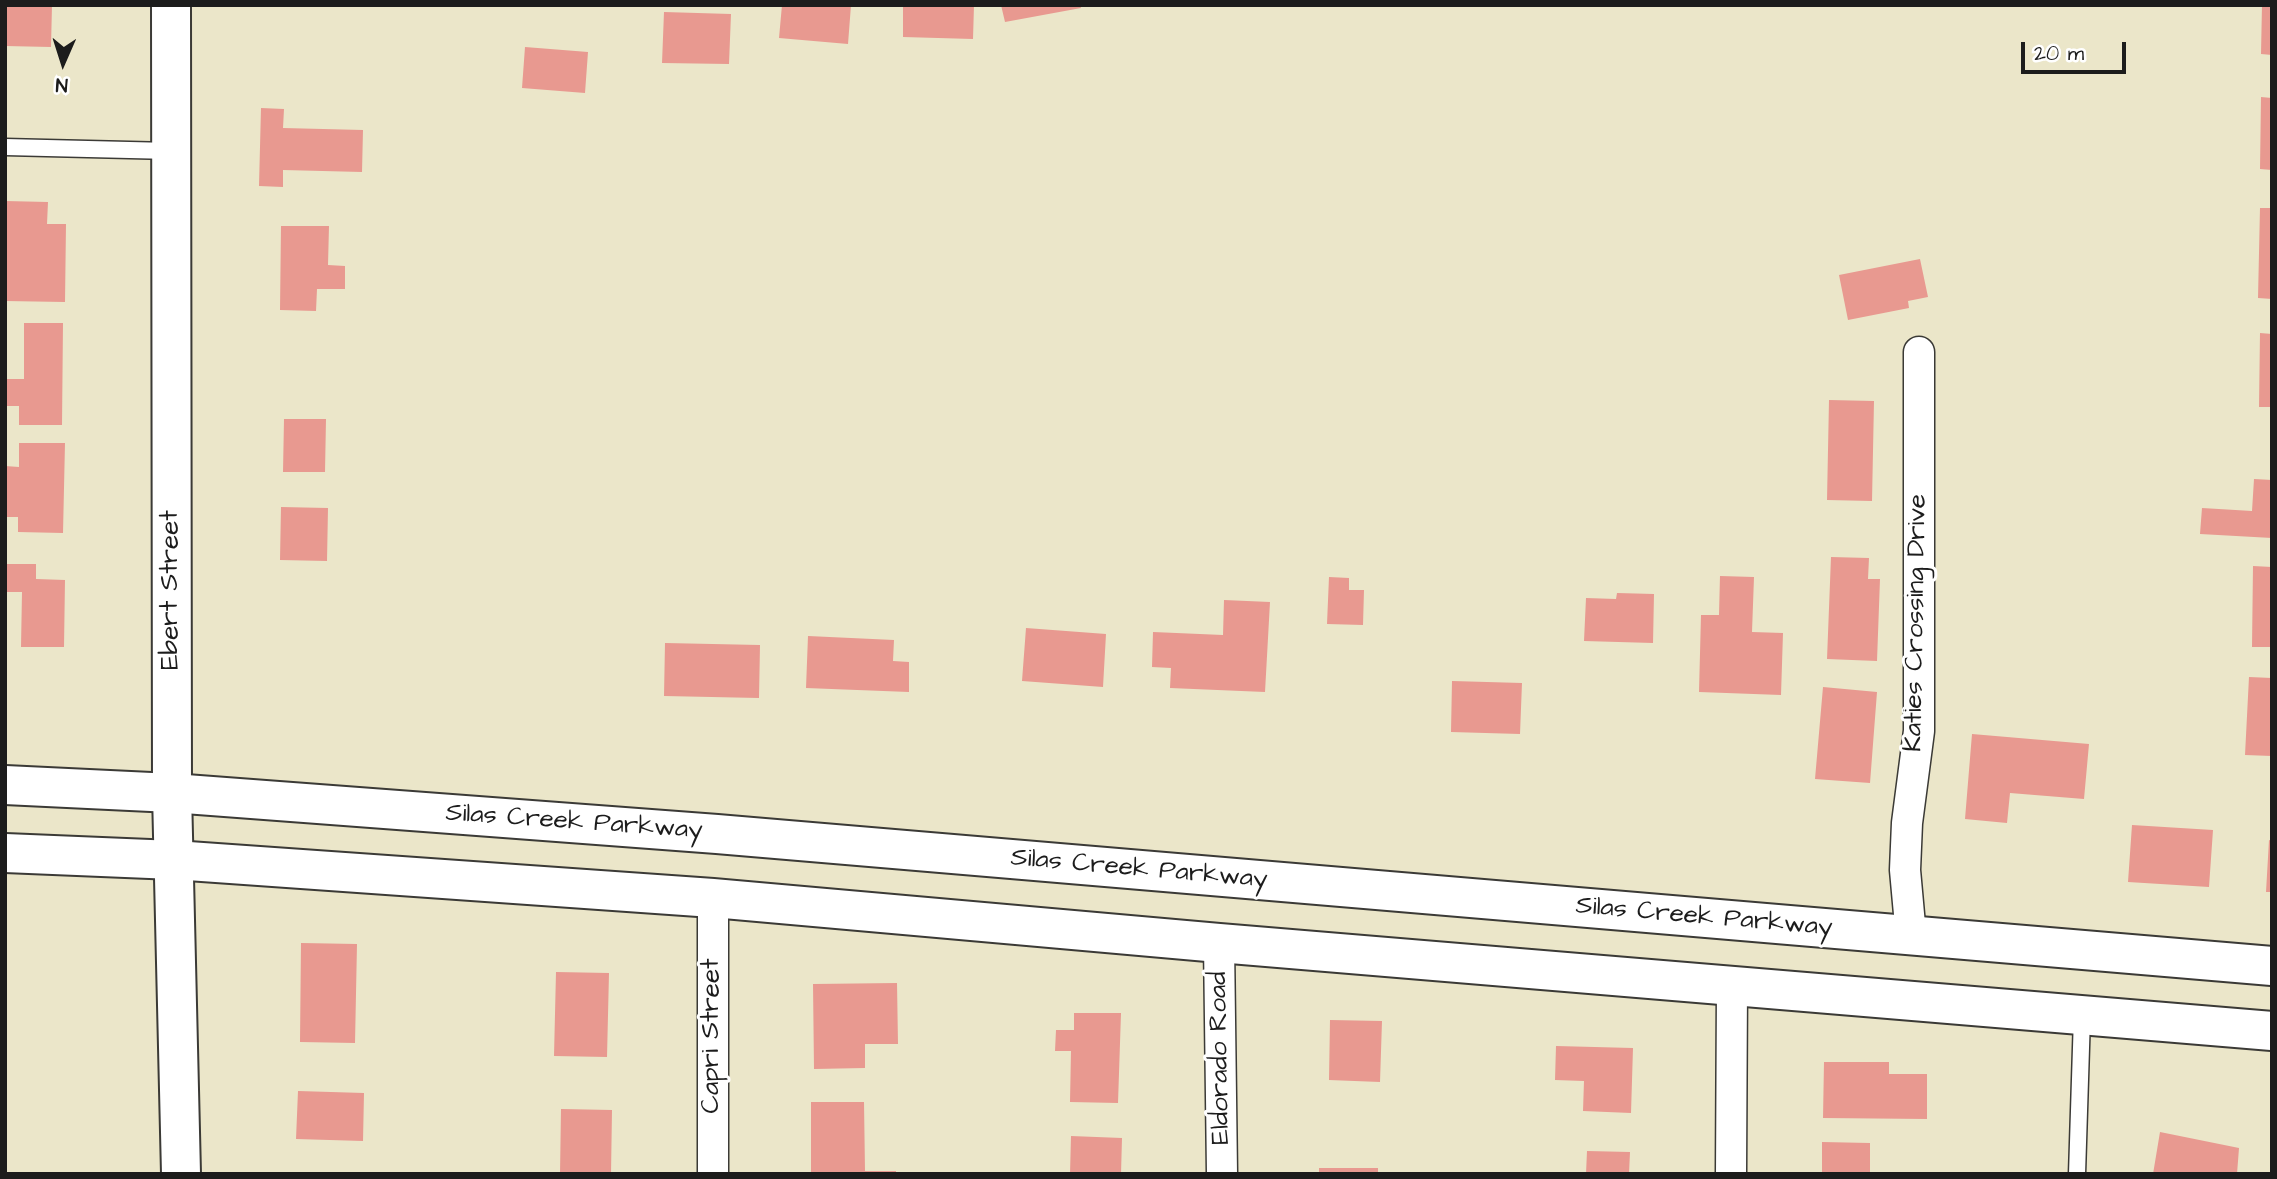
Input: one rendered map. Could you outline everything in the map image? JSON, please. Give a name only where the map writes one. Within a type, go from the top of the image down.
[{"type":"main road","name":"Ebert Street","points":[[171,5],[172,793],[181,1174]]},
{"type":"main road","name":"Silas Creek Parkway","points":[[5,785],[172,793],[717,834],[2272,966]]},
{"type":"main road","points":[[5,853],[174,860],[713,898],[2082,1016],[2269,1036]]},
{"type":"street","name":"Katies Crossing Drive","points":[[1911,936],[1905,870],[1907,822],[1919,731],[1919,352]]},
{"type":"street","name":"Capri Street","points":[[713,898],[713,1174]]},
{"type":"street","name":"Eldorado Road","points":[[1219,943],[1222,1174]]},
{"type":"street","points":[[1731,1174],[1732,986]]},
{"type":"lane","points":[[5,147],[171,151]]},
{"type":"lane","points":[[2077,1174],[2082,1016]]},
{"type":"building","points":[[5,5],[52,5],[51,47],[5,46]]},
{"type":"building","points":[[782,5],[851,5],[848,44],[779,38]]},
{"type":"building","points":[[903,5],[974,5],[973,39],[903,37]]},
{"type":"building","points":[[1001,5],[1080,5],[1081,8],[1005,22]]},
{"type":"building","points":[[2262,5],[2272,5],[2272,55],[2261,54]]},
{"type":"building","points":[[664,12],[731,14],[729,64],[662,63]]},
{"type":"building","points":[[525,47],[588,52],[585,93],[522,88]]},
{"type":"building","points":[[2261,97],[2272,98],[2272,170],[2260,169]]},
{"type":"building","points":[[261,108],[284,109],[283,128],[363,130],[362,172],[283,170],[283,187],[259,186]]},
{"type":"building","points":[[5,201],[48,202],[47,224],[66,224],[65,302],[5,301]]},
{"type":"building","points":[[2260,208],[2272,208],[2272,299],[2258,298]]},
{"type":"building","points":[[281,226],[329,226],[328,265],[345,266],[345,289],[317,289],[316,311],[280,310]]},
{"type":"building","points":[[1920,259],[1928,297],[1908,301],[1909,308],[1848,320],[1839,275]]},
{"type":"building","points":[[24,323],[63,323],[62,425],[19,425],[19,406],[6,406],[6,379],[24,379]]},
{"type":"building","points":[[2260,333],[2272,334],[2272,407],[2259,407]]},
{"type":"building","points":[[1829,400],[1874,401],[1872,501],[1827,500]]},
{"type":"building","points":[[284,419],[326,419],[325,472],[283,472]]},
{"type":"building","points":[[19,443],[65,443],[63,533],[18,532],[18,517],[5,517],[5,466],[19,467]]},
{"type":"building","points":[[2254,479],[2272,480],[2272,538],[2200,534],[2202,508],[2252,511]]},
{"type":"building","points":[[281,507],[328,508],[327,561],[280,560]]},
{"type":"building","points":[[1831,557],[1869,558],[1868,579],[1880,579],[1877,661],[1827,659]]},
{"type":"building","points":[[5,564],[36,564],[36,579],[65,580],[64,647],[21,647],[22,592],[5,592]]},
{"type":"building","points":[[2253,566],[2272,567],[2272,647],[2252,647]]},
{"type":"building","points":[[1720,576],[1754,577],[1752,632],[1783,633],[1781,695],[1699,692],[1701,615],[1719,615]]},
{"type":"building","points":[[1329,577],[1349,578],[1349,590],[1364,590],[1363,625],[1327,624]]},
{"type":"building","points":[[1617,593],[1654,594],[1653,643],[1584,641],[1586,598],[1616,599]]},
{"type":"building","points":[[1224,600],[1270,602],[1265,692],[1170,688],[1171,668],[1152,667],[1153,632],[1223,635]]},
{"type":"building","points":[[1026,628],[1106,634],[1103,687],[1022,681]]},
{"type":"building","points":[[808,636],[894,640],[893,661],[909,662],[909,692],[806,688]]},
{"type":"building","points":[[665,643],[760,645],[759,698],[664,696]]},
{"type":"building","points":[[2249,677],[2272,678],[2272,756],[2245,755]]},
{"type":"building","points":[[1452,681],[1522,683],[1520,734],[1451,732]]},
{"type":"building","points":[[1823,687],[1877,692],[1870,783],[1815,779]]},
{"type":"building","points":[[1972,734],[2089,744],[2084,799],[2010,793],[2007,823],[1965,819]]},
{"type":"building","points":[[2132,825],[2213,830],[2209,887],[2128,882]]},
{"type":"building","points":[[2269,840],[2272,841],[2272,892],[2266,892]]},
{"type":"building","points":[[301,943],[357,944],[355,1043],[300,1042]]},
{"type":"building","points":[[556,972],[609,973],[607,1057],[554,1056]]},
{"type":"building","points":[[897,983],[898,1044],[865,1044],[865,1068],[814,1069],[813,984]]},
{"type":"building","points":[[1074,1013],[1121,1013],[1118,1103],[1070,1102],[1071,1051],[1055,1051],[1056,1030],[1074,1030]]},
{"type":"building","points":[[1330,1020],[1382,1021],[1380,1082],[1329,1080]]},
{"type":"building","points":[[1556,1046],[1633,1048],[1631,1113],[1583,1111],[1584,1081],[1555,1080]]},
{"type":"building","points":[[1824,1062],[1889,1062],[1889,1074],[1927,1074],[1927,1119],[1823,1118]]},
{"type":"building","points":[[298,1091],[364,1093],[363,1141],[296,1139]]},
{"type":"building","points":[[811,1102],[864,1102],[865,1171],[896,1171],[896,1174],[811,1174]]},
{"type":"building","points":[[561,1109],[612,1110],[611,1174],[560,1174]]},
{"type":"building","points":[[2160,1132],[2239,1148],[2237,1174],[2153,1174]]},
{"type":"building","points":[[1071,1136],[1122,1138],[1121,1174],[1070,1174]]},
{"type":"building","points":[[1822,1142],[1870,1143],[1870,1174],[1822,1174]]},
{"type":"building","points":[[1587,1151],[1630,1152],[1629,1174],[1586,1174]]},
{"type":"building","points":[[1319,1168],[1378,1168],[1378,1174],[1319,1174]]}]
